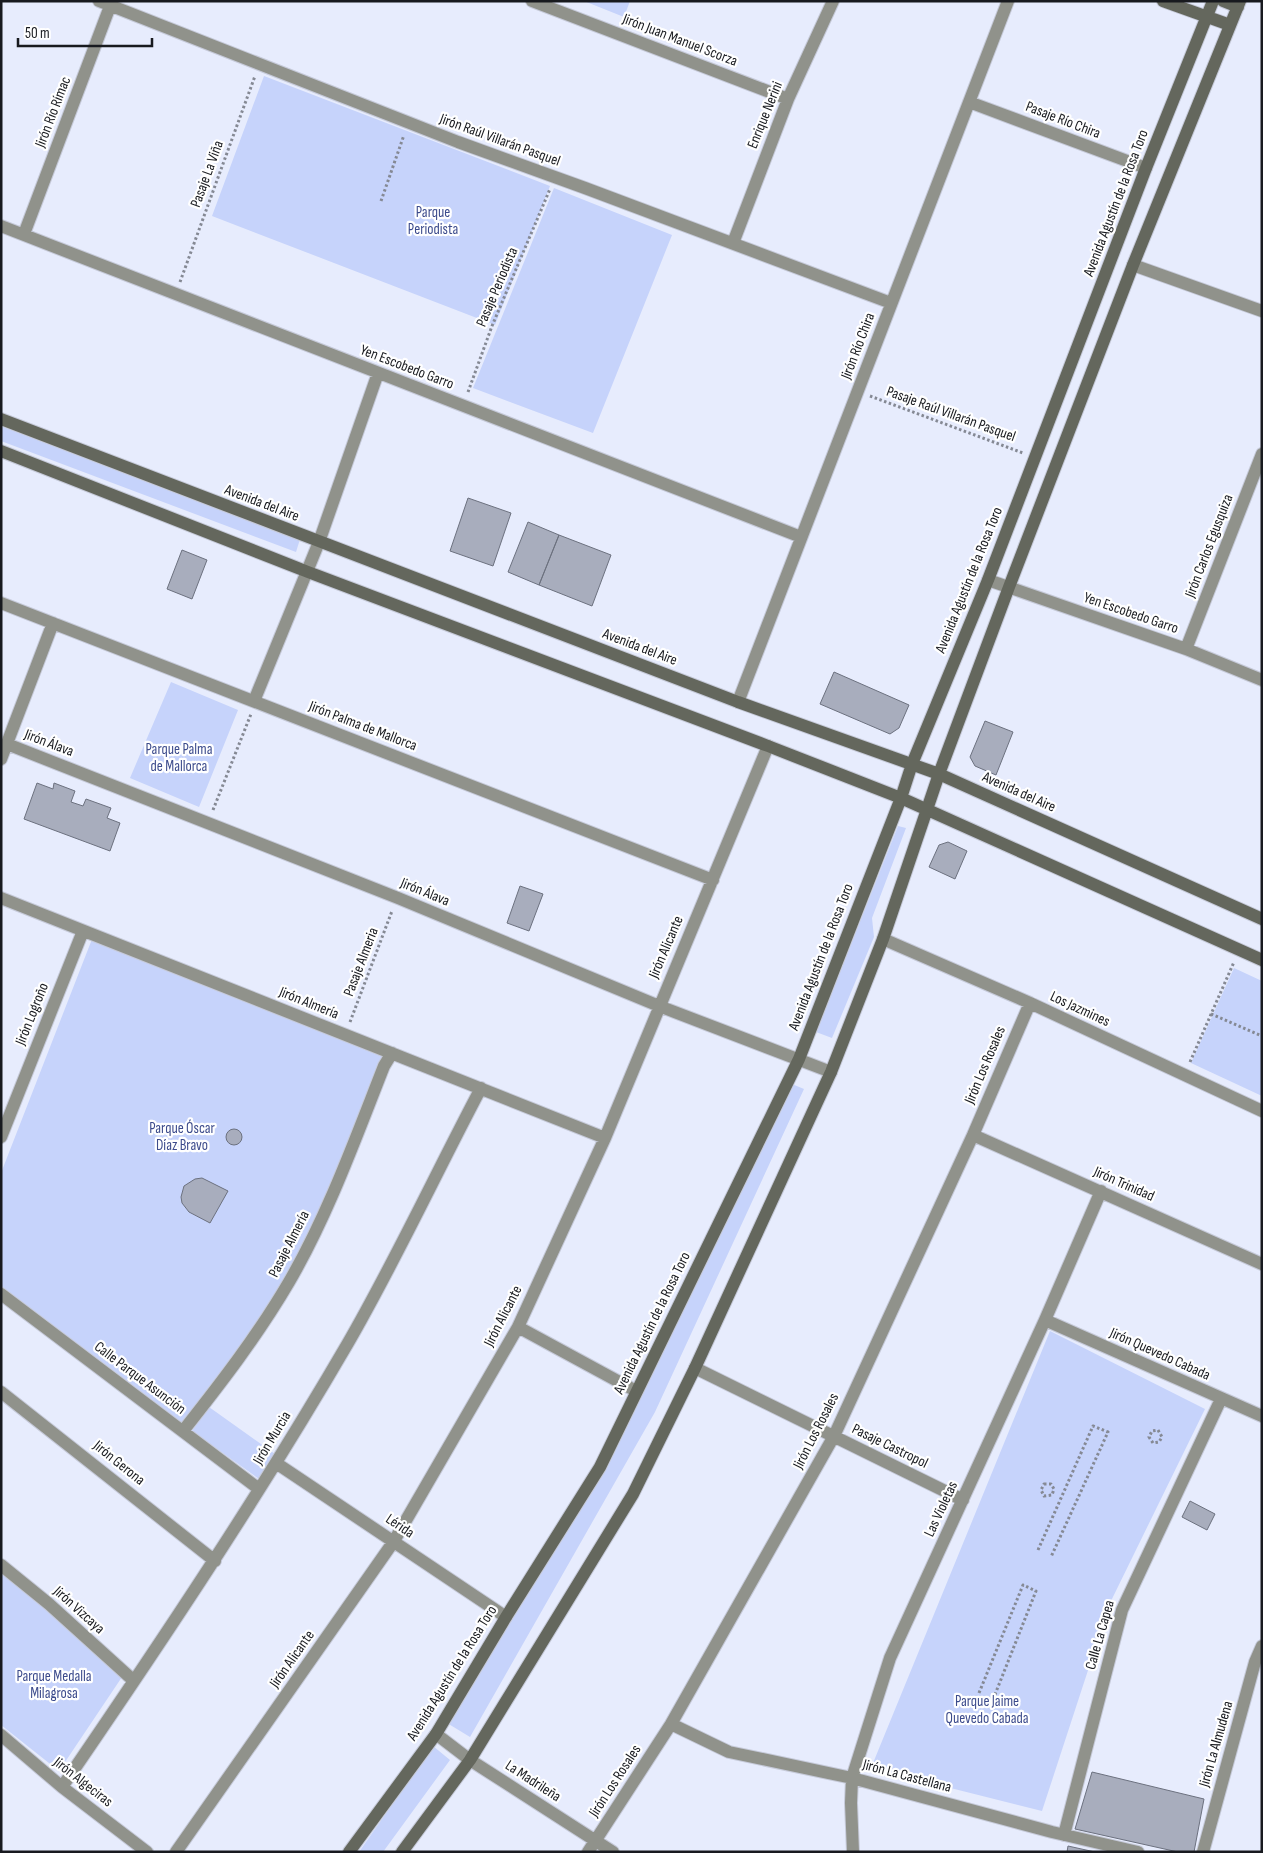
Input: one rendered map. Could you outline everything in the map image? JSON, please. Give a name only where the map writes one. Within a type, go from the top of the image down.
[{"type":"street","name":"Jirón Juan Manuel Scorza","points":[[532,1],[788,99]]},
{"type":"street","name":"Enrique Nerini","points":[[733,243],[788,99],[834,1]]},
{"type":"street","name":"Jirón Río Chira","points":[[738,702],[1008,1]]},
{"type":"street","points":[[1163,1],[1230,25]]},
{"type":"street","name":"Avenida Agustín de la Rosa Toro","points":[[349,1852],[436,1734],[506,1617],[600,1467],[798,1059],[901,798],[912,764],[1036,458],[1146,168],[1213,1]]},
{"type":"street","points":[[402,1852],[470,1760],[632,1494],[696,1368],[830,1072],[883,939],[939,774],[1008,587],[1239,4],[1223,1]]},
{"type":"street","name":"Jirón Raúl Villarán Pasquel","points":[[107,3],[408,123],[892,303]]},
{"type":"street","name":"Jirón Río Rímac","points":[[24,234],[107,3]]},
{"type":"street","name":"Pasaje Río Chira","points":[[969,102],[1146,168]]},
{"type":"street","name":"Yen Escobedo Garro","points":[[1,226],[176,292],[378,374],[801,538]]},
{"type":"street","points":[[1134,265],[1262,310]]},
{"type":"street","points":[[254,701],[320,542],[378,374]]},
{"type":"street","name":"Avenida del Aire","points":[[1,419],[738,702],[939,774],[1262,919]]},
{"type":"street","points":[[1,451],[308,572],[901,798],[1262,960]]},
{"type":"street","name":"Jirón Carlos Egusquiza","points":[[1186,650],[1258,477],[1262,454]]},
{"type":"street","name":"Yen Escobedo Garro","points":[[988,580],[1186,650],[1262,680]]},
{"type":"street","name":"Jirón Palma de Mallorca","points":[[1,603],[713,880]]},
{"type":"street","points":[[1,759],[53,623]]},
{"type":"street","name":"Jirón Álava","points":[[7,744],[398,898],[659,1006],[830,1072]]},
{"type":"street","name":"Jirón Alicante","points":[[176,1852],[394,1541],[518,1327],[605,1138],[768,746]]},
{"type":"street","name":"Jirón Almería","points":[[1,898],[605,1138]]},
{"type":"street","name":"Jirón Logroño","points":[[1,1137],[83,931]]},
{"type":"street","name":"Los Jazmines","points":[[883,939],[1030,1003],[1262,1110]]},
{"type":"street","name":"Jirón Los Rosales","points":[[592,1847],[671,1724],[834,1436],[973,1134],[1030,1003]]},
{"type":"street","name":"Pasaje Almería","points":[[183,1432],[254,1338],[290,1281],[340,1177],[384,1066],[392,1053]]},
{"type":"street","name":"Jirón Murcia","points":[[62,1787],[215,1561],[276,1463],[348,1342],[405,1240],[481,1088]]},
{"type":"street","name":"Jirón Trinidad","points":[[973,1134],[1262,1264]]},
{"type":"street","name":"Las Violetas","points":[[853,1852],[852,1778],[890,1658],[1045,1320],[1101,1191]]},
{"type":"street","name":"Calle Parque Asunción","points":[[1,1294],[259,1489]]},
{"type":"street","name":"Jirón Quevedo Cabada","points":[[1045,1320],[1262,1416]]},
{"type":"street","points":[[518,1327],[636,1391]]},
{"type":"street","name":"Pasaje Castropol","points":[[696,1368],[963,1500]]},
{"type":"street","name":"Jirón Gerona","points":[[1,1392],[82,1454],[215,1561]]},
{"type":"street","name":"Calle La Capea","points":[[1064,1835],[1122,1610],[1221,1399]]},
{"type":"street","name":"Lérida","points":[[276,1463],[506,1617]]},
{"type":"street","name":"Jirón Vizcaya","points":[[1,1565],[48,1604],[134,1681]]},
{"type":"street","name":"Jirón La Almudena","points":[[1203,1852],[1255,1662],[1262,1646]]},
{"type":"street","name":"Jirón La Castellana","points":[[671,1724],[728,1752],[852,1778],[1064,1835],[1138,1852]]},
{"type":"street","name":"La Madrileña","points":[[436,1734],[592,1847],[613,1852]]},
{"type":"street","name":"Jirón Algeciras","points":[[1,1736],[62,1787],[146,1852]]},
{"type":"path","name":"Pasaje La Viña","points":[[176,292],[259,64]]},
{"type":"path","points":[[380,201],[408,123]]},
{"type":"path","name":"Pasaje Periodista","points":[[462,406],[492,326],[556,177]]},
{"type":"path","name":"Pasaje Raúl Villarán Pasquel","points":[[857,391],[1036,458]]},
{"type":"path","points":[[208,823],[254,701]]},
{"type":"path","name":"Pasaje Almeria","points":[[345,1035],[398,898]]},
{"type":"path","points":[[1184,1075],[1240,950]]},
{"type":"path","points":[[1211,1014],[1262,1036]]},
{"type":"path","points":[[1038,1550],[1093,1426],[1108,1432],[1051,1557]]},
{"type":"path","points":[[1158,1430],[1162,1437],[1159,1442],[1153,1443],[1149,1436],[1152,1431],[1158,1430]]},
{"type":"path","points":[[1044,1484],[1051,1484],[1054,1489],[1052,1495],[1044,1496],[1041,1490],[1044,1484]]},
{"type":"path","points":[[979,1693],[1023,1585],[1036,1590],[994,1697]]},
{"type":"green space","points":[[584,1],[630,1],[624,17]]},
{"type":"green space","name":"Parque Periodista","points":[[264,76],[550,186],[495,325],[212,216]]},
{"type":"green space","points":[[554,188],[672,235],[593,433],[473,388]]},
{"type":"green space","points":[[1,422],[301,536],[296,552],[1,441]]},
{"type":"green space","name":"Parque Palma de Mallorca","points":[[171,682],[238,710],[199,807],[130,778]]},
{"type":"green space","points":[[898,826],[906,828],[872,918],[874,937],[832,1038],[816,1032]]},
{"type":"green space","name":"Parque Óscar Díaz Bravo","points":[[94,934],[387,1051],[301,1252],[250,1333],[183,1425],[1,1286],[1,1173]]},
{"type":"green space","points":[[1234,968],[1262,981],[1262,1096],[1191,1063]]},
{"type":"green space","points":[[792,1084],[804,1089],[655,1412],[470,1737],[447,1723],[615,1447]]},
{"type":"green space","name":"Parque Jaime Quevedo Cabada","points":[[1050,1331],[1205,1409],[1110,1603],[1042,1811],[871,1768]]},
{"type":"green space","points":[[209,1407],[275,1454],[259,1479],[192,1431]]},
{"type":"green space","name":"Parque Medalla Milagrosa","points":[[1,1572],[124,1674],[59,1771],[1,1725]]},
{"type":"green space","points":[[433,1746],[450,1760],[383,1852],[359,1852]]},
{"type":"building","points":[[468,498],[511,513],[493,566],[450,551]]},
{"type":"building","points":[[528,522],[559,535],[539,585],[508,572]]},
{"type":"building","points":[[559,535],[611,555],[592,606],[539,585]]},
{"type":"building","points":[[182,550],[207,560],[192,599],[167,589]]},
{"type":"building","points":[[834,672],[909,705],[899,728],[890,734],[820,704]]},
{"type":"building","points":[[985,721],[1013,732],[996,775],[975,766],[970,757]]},
{"type":"building","points":[[37,783],[53,789],[54,783],[75,791],[71,802],[83,806],[86,799],[111,808],[107,818],[120,823],[110,851],[24,819]]},
{"type":"building","points":[[948,842],[967,851],[955,879],[929,867],[939,845]]},
{"type":"building","points":[[520,886],[543,894],[529,931],[507,923]]},
{"type":"building","points":[[234,1129],[240,1131],[242,1137],[240,1143],[234,1145],[228,1143],[226,1137],[228,1131]]},
{"type":"building","points":[[202,1178],[228,1191],[210,1223],[189,1212],[182,1203],[181,1197],[184,1186],[195,1179]]},
{"type":"building","points":[[1190,1501],[1215,1514],[1207,1530],[1182,1517]]},
{"type":"building","points":[[1092,1772],[1204,1799],[1194,1852],[1178,1852],[1075,1829]]},
{"type":"building","points":[[1068,1846],[1095,1852],[1067,1852]]}]
